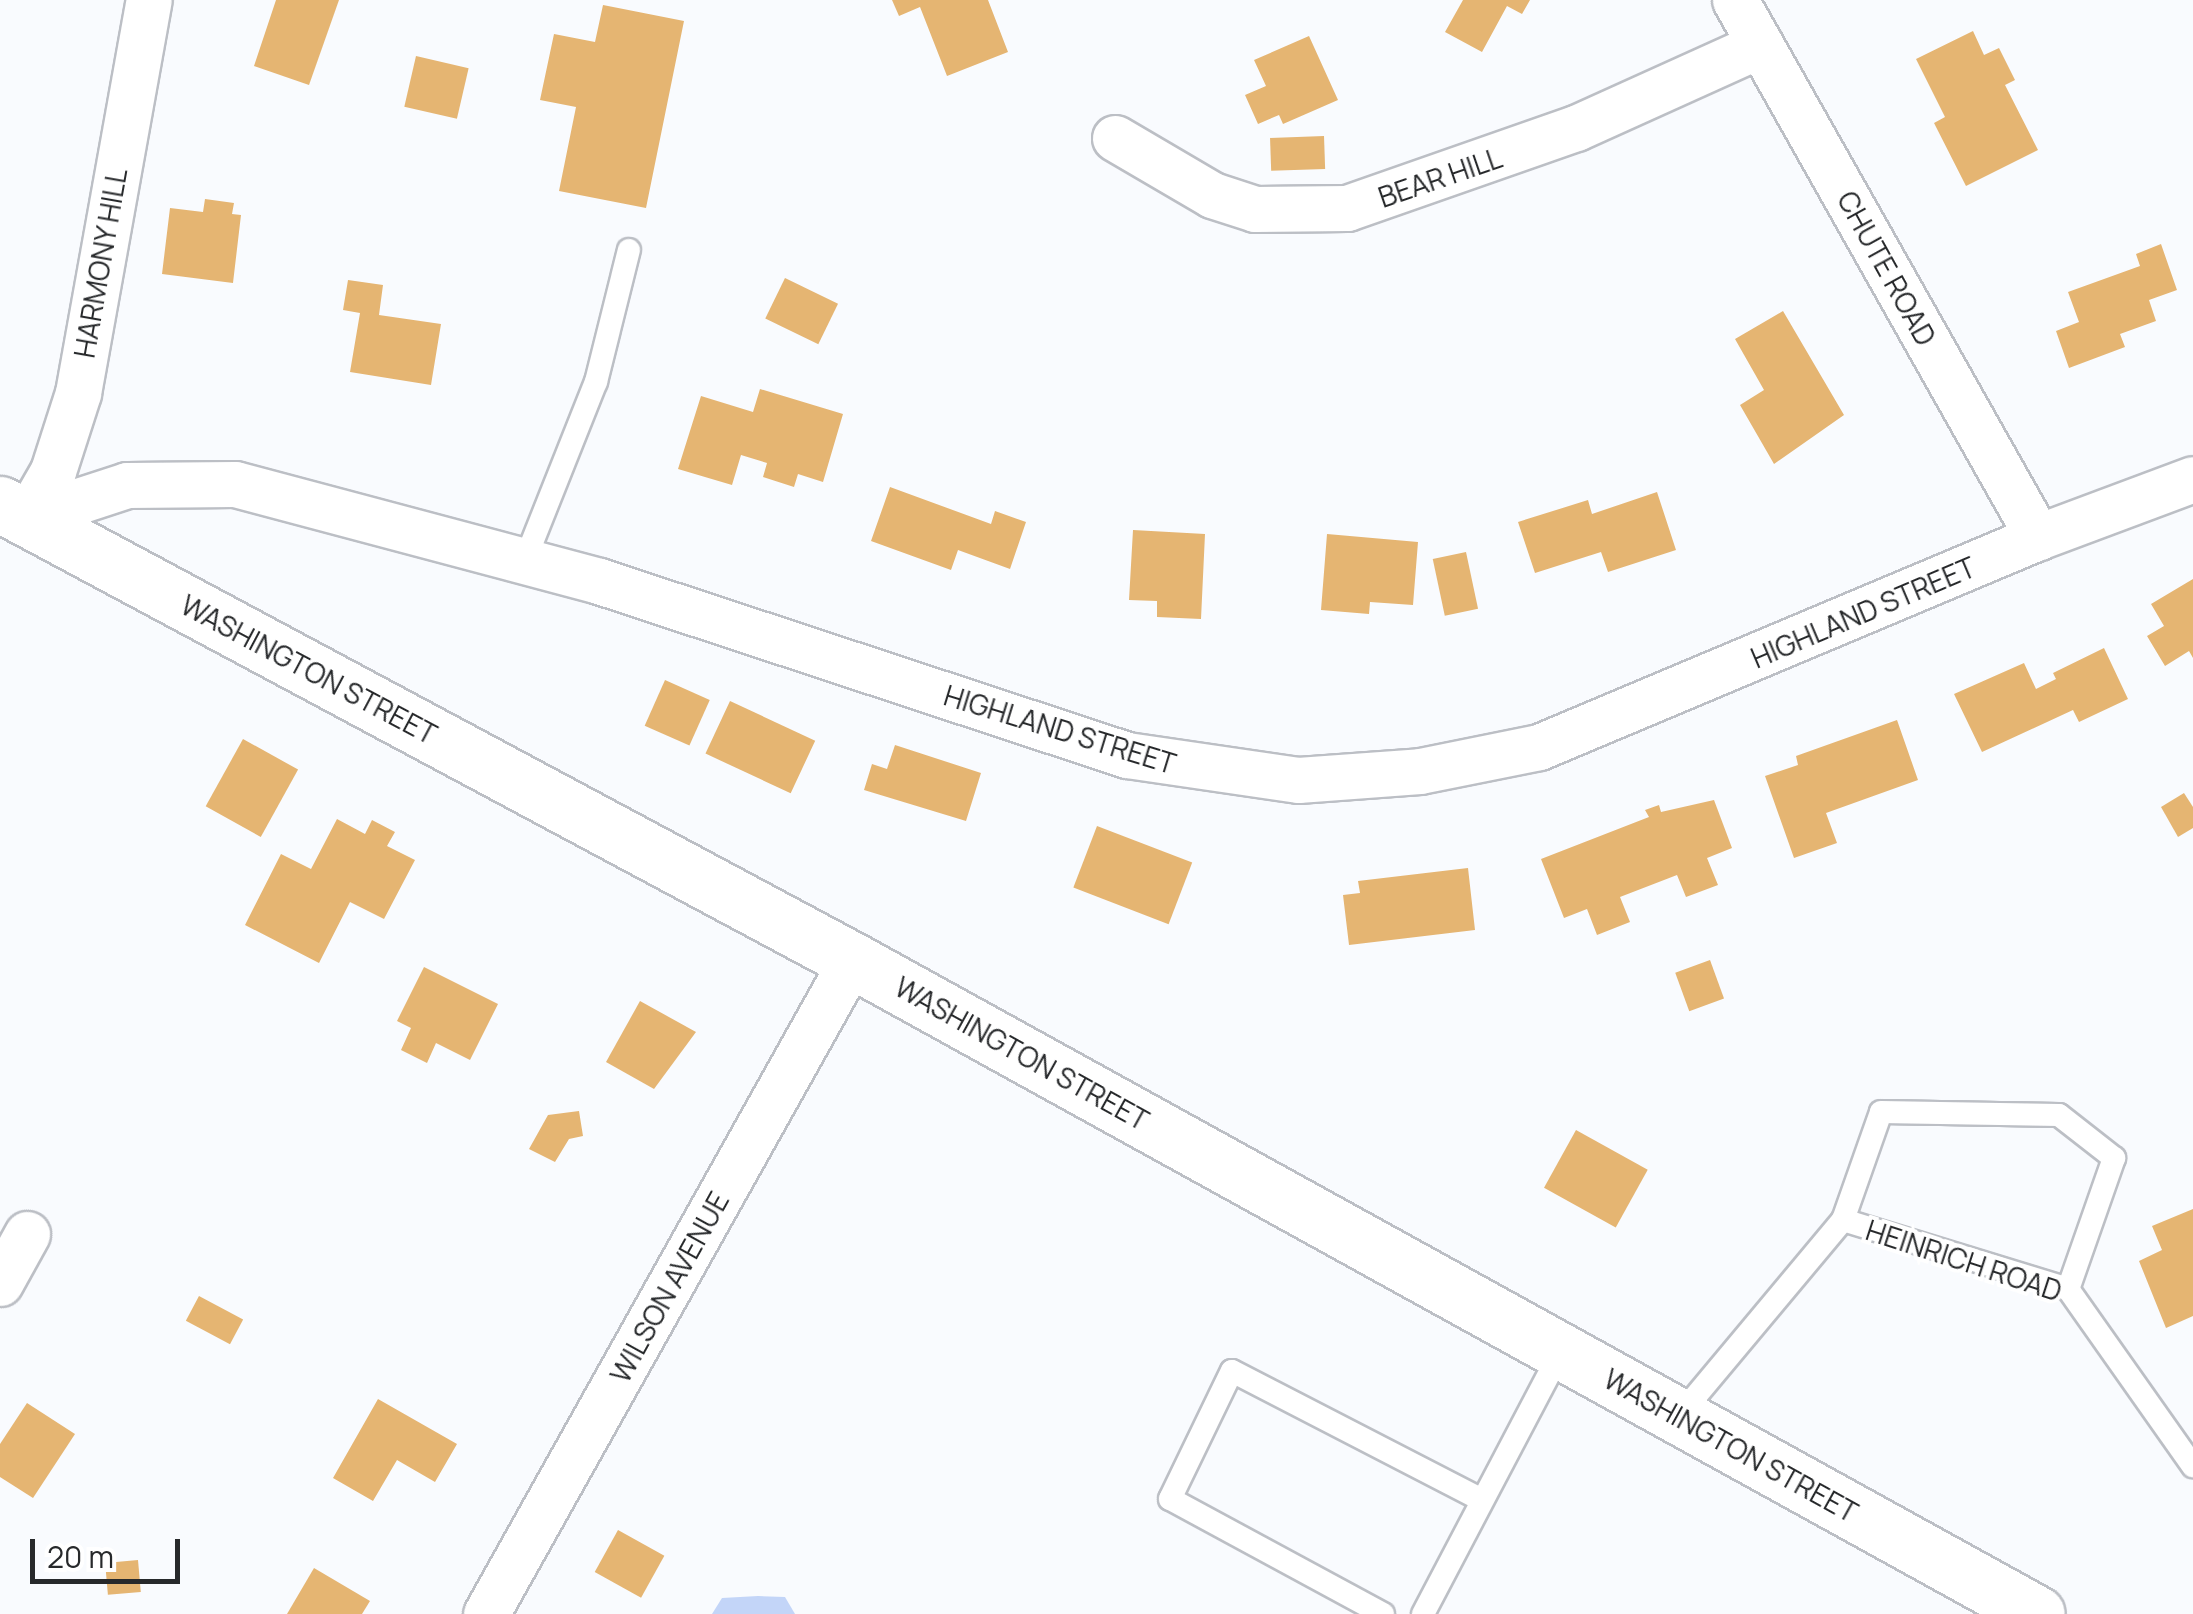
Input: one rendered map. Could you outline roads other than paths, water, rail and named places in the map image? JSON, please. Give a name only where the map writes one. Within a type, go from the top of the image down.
[{"type":"main road","name":"WASHINGTON STREET","points":[[13,511],[852,960],[2037,1614]]},
{"type":"street","name":"HARMONY HILL","points":[[13,511],[53,471],[78,393],[149,0]]},
{"type":"street","name":"CHUTE ROAD","points":[[1735,0],[2038,536]]},
{"type":"street","name":"BEAR HILL","points":[[1116,138],[1212,195],[1255,209],[1347,208],[1576,128],[1760,45]]},
{"type":"street","name":"HIGHLAND STREET","points":[[13,511],[127,485],[196,480],[292,496],[525,560],[1127,756],[1242,776],[1347,779],[1476,762],[1599,727],[2038,536],[2193,480]]},
{"type":"street","name":"WILSON AVENUE","points":[[486,1614],[852,960]]},
{"type":"street","points":[[0,1283],[27,1234]]},
{"type":"lane","points":[[525,560],[596,382],[628,250]]},
{"type":"lane","points":[[1843,1220],[1881,1112],[2059,1115],[2114,1158],[2068,1289]]},
{"type":"lane","name":"HEINRICH ROAD","points":[[1679,1416],[1843,1220],[2068,1289],[2193,1466]]},
{"type":"lane","points":[[1423,1614],[1561,1351]]},
{"type":"lane","points":[[1382,1614],[1170,1499],[1232,1371],[1482,1500]]}]
